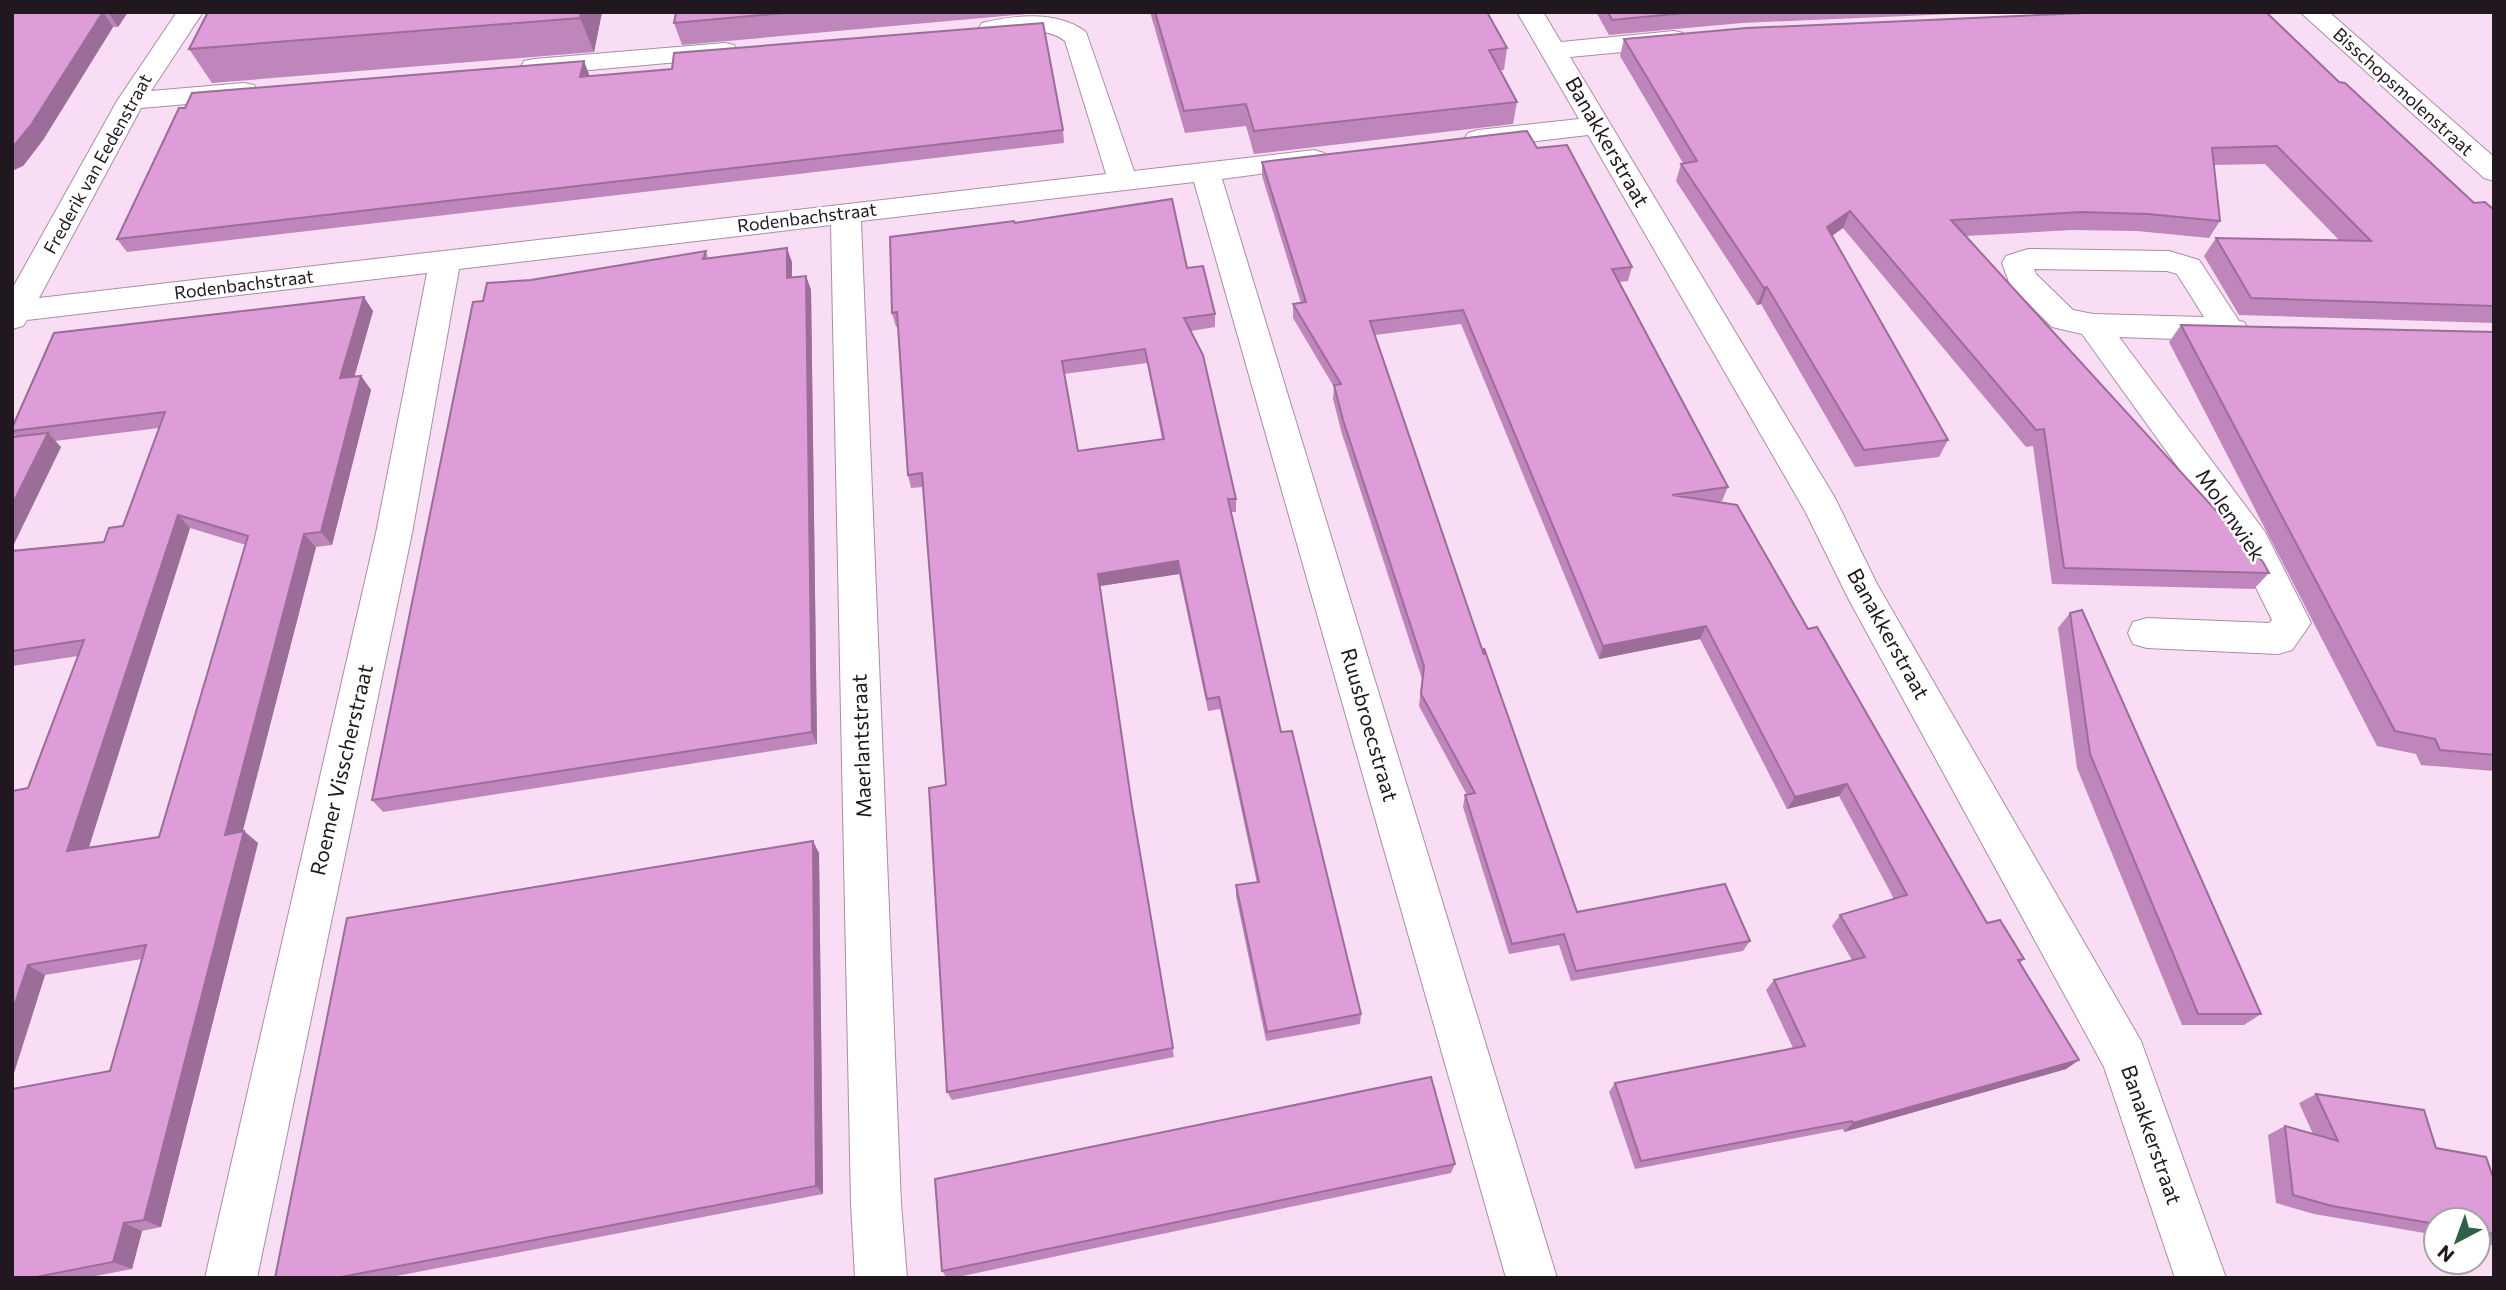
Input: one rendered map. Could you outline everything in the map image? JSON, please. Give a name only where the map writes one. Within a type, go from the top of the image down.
[{"type":"street","name":"Frederik van Eedenstraat","points":[[14,315],[131,101],[190,12]]},
{"type":"street","name":"Banakkerstraat","points":[[1530,12],[1822,509],[1862,590],[2124,1057],[2201,1278]]},
{"type":"street","name":"Bisschopsmolenstraat","points":[[2313,12],[2494,172]]},
{"type":"street","points":[[970,30],[1062,20],[1077,38],[1123,181]]},
{"type":"street","points":[[1554,51],[1702,37]]},
{"type":"street","points":[[502,69],[750,49]]},
{"type":"street","points":[[131,101],[268,89]]},
{"type":"street","points":[[1449,143],[1597,125]]},
{"type":"street","name":"Rodenbachstraat","points":[[14,315],[1340,155]]},
{"type":"street","name":"Ruusbroecstraat","points":[[1205,171],[1532,1278]]},
{"type":"street","name":"Maerlantstraat","points":[[846,214],[875,1189],[881,1278]]},
{"type":"street","points":[[2028,259],[2157,261],[2188,267],[2242,330],[2093,325],[2063,319],[2021,278],[2017,263],[2028,259]]},
{"type":"street","name":"Roemer Visscherstraat","points":[[231,1278],[394,533],[445,261]]},
{"type":"street","name":"Molenwiek","points":[[2093,325],[2252,542],[2292,624],[2278,639],[2147,633]]},
{"type":"building","points":[[12,12],[103,12],[31,125],[12,148]]},
{"type":"building","points":[[208,12],[581,12],[580,18],[189,49]]},
{"type":"building","points":[[676,12],[795,12],[674,23]]},
{"type":"building","points":[[1155,12],[1487,12],[1507,48],[1489,50],[1517,102],[1254,131],[1246,104],[1184,111]]},
{"type":"building","points":[[1608,12],[1695,12],[1612,20]]},
{"type":"building","points":[[2108,12],[2266,12],[2339,82],[2345,83],[2474,203],[2485,202],[2494,210],[2494,306],[2251,298],[2216,238],[2371,241],[2277,146],[2212,148],[2220,221],[2148,214],[2081,212],[1951,220],[2263,562],[2269,573],[2064,568],[2044,429],[2036,430],[1850,211],[1827,227],[1948,440],[1864,450],[1767,287],[1764,288],[1681,164],[1697,161],[1624,39],[1747,28]]},
{"type":"building","points":[[1043,23],[1063,130],[117,239],[179,108],[185,108],[192,93],[584,61],[580,77],[672,69],[674,53]]},
{"type":"building","points":[[1527,131],[1537,148],[1567,145],[1632,267],[1612,269],[1728,487],[1672,495],[1737,505],[1808,629],[1817,627],[1987,923],[2000,920],[2024,959],[2018,960],[2079,1060],[1853,1123],[1852,1121],[1641,1161],[1615,1083],[1805,1046],[1774,980],[1865,957],[1840,915],[1907,895],[1847,784],[1795,797],[1706,626],[1603,646],[1463,310],[1370,321],[1484,655],[1484,648],[1577,912],[1725,884],[1750,941],[1576,971],[1564,934],[1512,944],[1465,795],[1475,793],[1421,694],[1424,666],[1343,420],[1334,385],[1341,384],[1293,304],[1306,302],[1262,162]]},
{"type":"building","points":[[1172,199],[1187,268],[1203,266],[1215,314],[1184,318],[1203,355],[1236,499],[1228,499],[1281,732],[1292,731],[1361,1014],[1267,1032],[1236,885],[1259,882],[1219,697],[1207,699],[1178,561],[1098,574],[1132,806],[1173,1048],[947,1092],[929,788],[946,785],[922,473],[908,475],[897,312],[892,313],[890,237],[1015,223]],"holes":[[[1145,349],[1164,439],[1078,451],[1062,361]]]},
{"type":"building","points":[[787,248],[787,278],[806,276],[812,732],[372,800],[473,302],[483,301],[487,283],[531,280],[706,251],[703,259]]},
{"type":"building","points":[[364,297],[340,378],[361,376],[321,532],[304,534],[225,835],[244,831],[144,1220],[124,1223],[113,1262],[31,1278],[12,1278],[12,1089],[110,1071],[146,945],[28,965],[12,1012],[12,791],[28,788],[84,640],[12,651],[12,551],[104,542],[109,528],[123,526],[165,412],[12,431],[54,333]],"holes":[[[178,515],[248,536],[159,837],[67,851]]]},
{"type":"building","points":[[2181,325],[2494,332],[2494,755],[2440,750],[2435,739],[2395,731]]},
{"type":"building","points":[[48,433],[12,505],[12,437]]},
{"type":"building","points":[[2082,610],[2261,1014],[2198,1014],[2090,754],[2070,613]]},
{"type":"building","points":[[813,841],[816,1186],[336,1278],[275,1278],[347,918]]},
{"type":"building","points":[[1431,1077],[1455,1164],[942,1271],[935,1179]]},
{"type":"building","points":[[2316,1094],[2424,1110],[2436,1148],[2486,1157],[2494,1180],[2494,1234],[2492,1206],[2422,1206],[2422,1222],[2332,1206],[2293,1195],[2285,1126],[2338,1141]]}]
